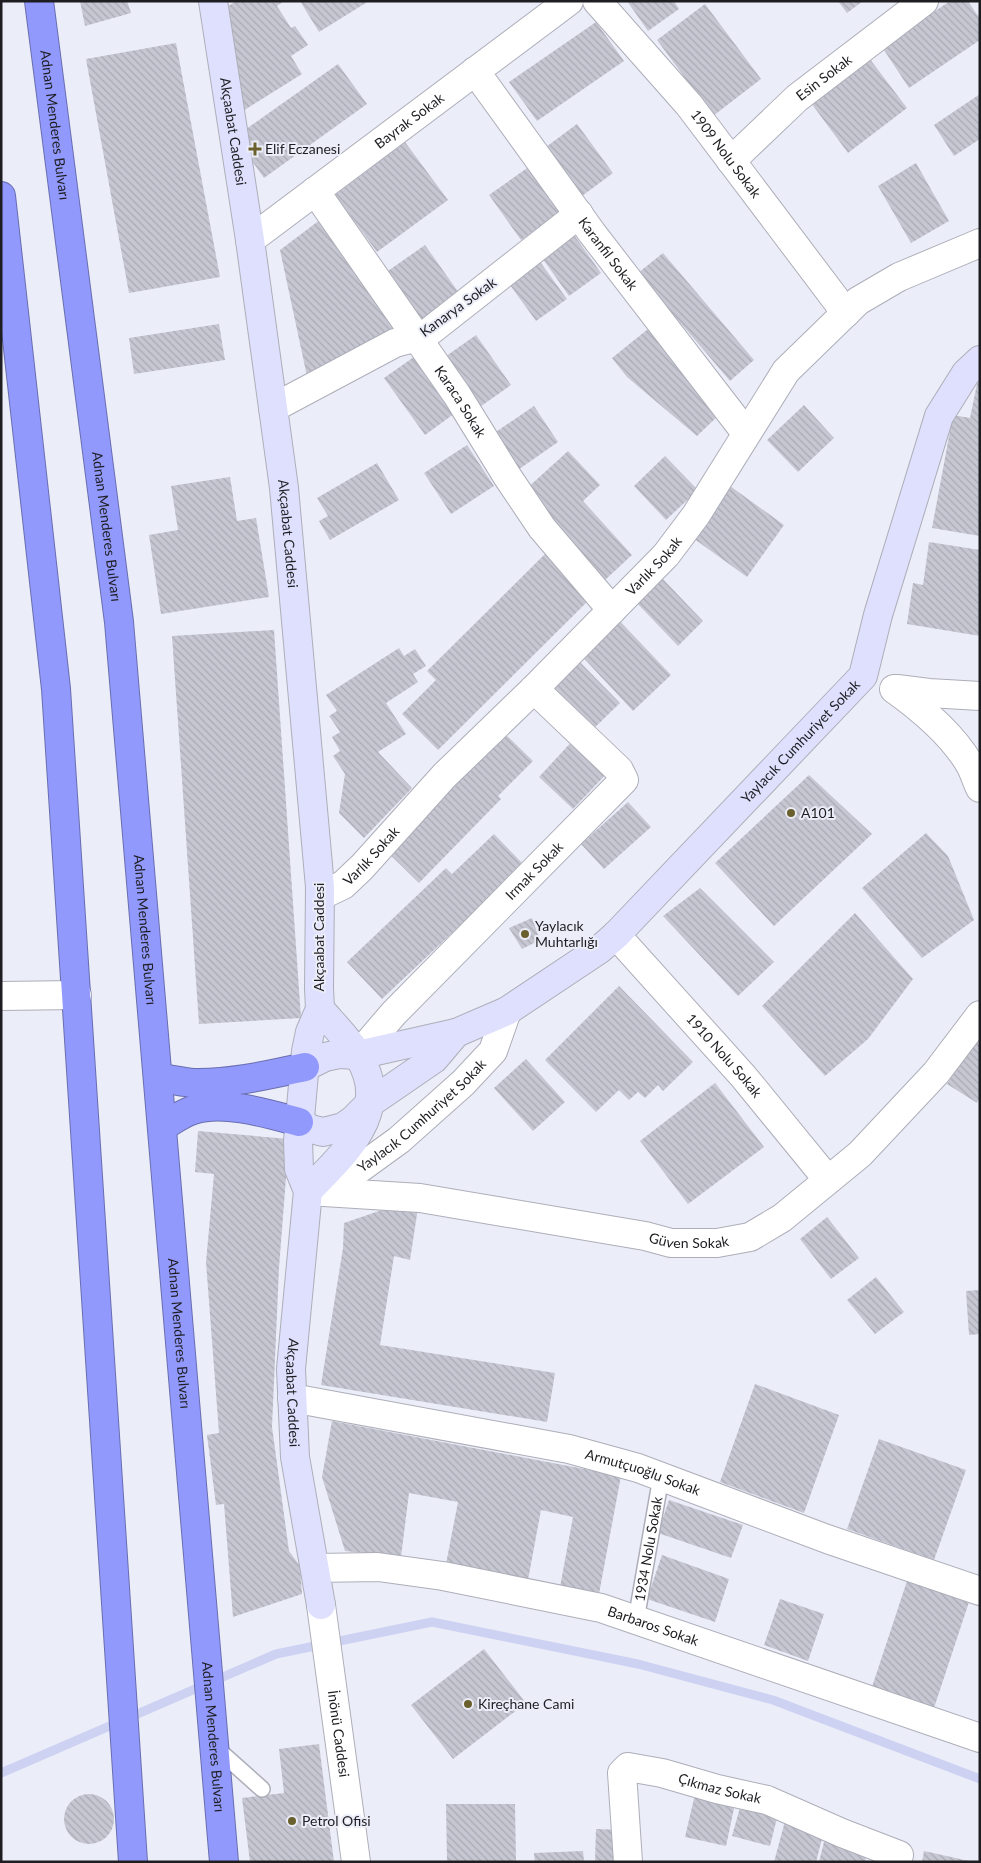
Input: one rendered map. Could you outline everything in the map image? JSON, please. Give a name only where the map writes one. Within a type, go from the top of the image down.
[{"type":"highway","name":"Adnan Menderes Bulvarı","points":[[39,1],[119,622],[224,1862]]},
{"type":"highway","points":[[1,196],[56,689],[133,1862]]},
{"type":"highway","points":[[158,1078],[193,1082],[219,1082],[249,1079],[305,1067]]},
{"type":"highway","points":[[162,1127],[194,1109],[214,1108],[250,1109],[299,1122]]},
{"type":"street","name":"1909 Nolu Sokak","points":[[597,1],[689,104],[846,313]]},
{"type":"street","name":"Esin Sokak","points":[[731,162],[797,98],[924,1]]},
{"type":"street","name":"Akçaabat Caddesi","points":[[219,4],[284,488],[320,896],[320,1009],[310,1032],[299,1122],[299,1169],[308,1191],[291,1369],[295,1457],[321,1605]]},
{"type":"street","name":"Bayrak Sokak","points":[[250,240],[475,71],[555,5]]},
{"type":"street","name":"Karanfil Sokak","points":[[475,71],[578,214],[746,433]]},
{"type":"street","name":"Karaca Sokak","points":[[315,191],[458,395],[507,476],[542,528],[612,610]]},
{"type":"street","name":"Kanarya Sokak","points":[[273,408],[395,343],[425,335],[578,214]]},
{"type":"street","name":"Varlık Sokak","points":[[320,896],[343,885],[444,776],[534,689],[671,548],[696,515],[786,371],[858,302],[899,277],[980,243]]},
{"type":"street","name":"Yaylacık Cumhuriyet Sokak","points":[[358,1056],[456,1033],[507,1011],[616,936],[863,676],[878,615],[939,416],[966,373],[980,360]]},
{"type":"street","points":[[863,676],[894,689],[920,708],[951,739],[970,764],[980,788]]},
{"type":"street","name":"Irmak Sokak","points":[[358,1056],[394,1013],[624,780],[619,770],[534,689]]},
{"type":"street","points":[[894,689],[980,696]]},
{"type":"street","name":"1910 Nolu Sokak","points":[[616,936],[743,1076],[828,1180]]},
{"type":"street","points":[[1,996],[76,995]]},
{"type":"street","points":[[308,1191],[360,1132],[370,1103],[367,1073],[358,1056],[320,1009]]},
{"type":"street","name":"Yaylacık Cumhuriyet Sokak","points":[[308,1191],[359,1169],[399,1140],[463,1083],[493,1051],[507,1011]]},
{"type":"street","name":"Güven Sokak","points":[[308,1191],[420,1198],[645,1236],[671,1243],[717,1243],[750,1237],[782,1218],[860,1154],[936,1073],[980,1015]]},
{"type":"street","name":"Yaylacık Cumhuriyet Sokak","points":[[370,1103],[434,1059],[456,1033]]},
{"type":"street","points":[[305,1067],[325,1057],[339,1054],[358,1056]]},
{"type":"street","points":[[299,1122],[311,1129],[323,1132],[334,1130],[343,1127],[353,1120],[370,1103]]},
{"type":"street","name":"Armutçuoğlu Sokak","points":[[292,1398],[569,1449],[638,1468],[827,1539],[980,1591]]},
{"type":"street","name":"Barbaros Sokak","points":[[315,1568],[378,1567],[442,1576],[601,1608],[980,1738]]},
{"type":"street","name":"İnönü Caddesi","points":[[321,1605],[356,1862]]},
{"type":"street","name":"Çıkmaz Sokak","points":[[628,1862],[622,1773],[628,1767],[662,1773],[717,1789],[767,1800],[842,1833],[899,1855]]},
{"type":"lane","name":"1934 Nolu Sokak","points":[[636,1620],[661,1477]]},
{"type":"lane","points":[[214,1742],[262,1789]]},
{"type":"building","points":[[80,1],[127,1],[131,13],[85,26]]},
{"type":"building","points":[[236,1],[284,1],[277,6],[291,28],[295,26],[308,45],[291,56],[302,74],[243,111],[218,13]]},
{"type":"building","points":[[300,1],[369,1],[319,32]]},
{"type":"building","points":[[627,1],[674,1],[679,9],[648,31]]},
{"type":"building","points":[[838,1],[863,1],[847,13]]},
{"type":"building","points":[[950,1],[968,1],[980,19],[980,40],[909,88],[882,47]]},
{"type":"building","points":[[705,4],[761,79],[713,116],[657,40]]},
{"type":"building","points":[[596,22],[624,61],[537,121],[509,82]]},
{"type":"building","points":[[176,43],[220,277],[129,293],[86,59]]},
{"type":"building","points":[[866,54],[907,108],[848,153],[808,99]]},
{"type":"building","points":[[338,64],[367,104],[264,178],[235,137]]},
{"type":"building","points":[[980,94],[980,139],[954,156],[934,125]]},
{"type":"building","points":[[577,124],[613,173],[582,196],[546,147]]},
{"type":"building","points":[[405,142],[448,200],[377,252],[335,195]]},
{"type":"building","points":[[916,163],[949,221],[911,243],[878,186]]},
{"type":"building","points":[[530,166],[562,211],[521,240],[489,195]]},
{"type":"building","points":[[325,216],[404,327],[308,381],[280,250]]},
{"type":"building","points":[[572,232],[601,273],[569,296],[540,255]]},
{"type":"building","points":[[425,245],[464,300],[425,328],[385,273]]},
{"type":"building","points":[[533,252],[567,299],[536,321],[502,274]]},
{"type":"building","points":[[663,253],[754,360],[730,381],[638,273]]},
{"type":"building","points":[[219,324],[225,360],[134,374],[129,338]]},
{"type":"building","points":[[648,329],[719,415],[697,436],[627,377],[612,358]]},
{"type":"building","points":[[476,335],[511,385],[477,409],[442,359]]},
{"type":"building","points":[[421,352],[462,408],[425,435],[384,378]]},
{"type":"building","points":[[980,377],[980,536],[932,528],[953,415],[970,418]]},
{"type":"building","points":[[804,405],[834,438],[798,472],[767,440]]},
{"type":"building","points":[[534,406],[558,442],[515,472],[490,436]]},
{"type":"building","points":[[467,445],[494,486],[451,514],[424,473]]},
{"type":"building","points":[[568,451],[600,485],[583,501],[632,555],[605,580],[524,491]]},
{"type":"building","points":[[665,456],[698,490],[666,520],[634,486]]},
{"type":"building","points":[[377,463],[399,500],[330,540],[319,521],[328,516],[317,498]]},
{"type":"building","points":[[230,477],[237,521],[256,518],[269,597],[161,614],[149,535],[178,530],[171,486]]},
{"type":"building","points":[[730,486],[784,525],[747,577],[693,538]]},
{"type":"building","points":[[929,542],[980,550],[980,636],[907,624],[913,583],[923,585]]},
{"type":"building","points":[[546,553],[591,598],[438,750],[402,714],[436,680],[427,671]]},
{"type":"building","points":[[659,575],[703,621],[678,646],[634,600]]},
{"type":"building","points":[[615,616],[671,675],[633,711],[578,652]]},
{"type":"building","points":[[274,630],[301,1018],[199,1024],[172,636]]},
{"type":"building","points":[[399,648],[404,656],[415,649],[426,666],[413,674],[418,682],[386,703],[406,734],[378,752],[412,788],[364,838],[339,813],[345,774],[333,756],[340,751],[332,737],[340,732],[329,716],[337,711],[326,695]]},
{"type":"building","points":[[574,656],[620,703],[587,735],[541,688]]},
{"type":"building","points":[[500,729],[533,761],[498,796],[501,799],[419,883],[383,848]]},
{"type":"building","points":[[576,737],[610,770],[573,809],[539,777]]},
{"type":"building","points":[[809,775],[872,834],[774,926],[715,863]]},
{"type":"building","points":[[628,802],[651,827],[604,869],[581,844]]},
{"type":"building","points":[[926,833],[948,856],[974,920],[922,958],[862,888]]},
{"type":"building","points":[[494,834],[524,865],[382,999],[347,962],[446,868],[452,874]]},
{"type":"building","points":[[700,888],[774,962],[738,996],[663,916]]},
{"type":"building","points":[[855,913],[913,979],[868,1039],[825,1076],[762,1006]]},
{"type":"building","name":"Yaylacık Muhtarlığı","points":[[532,918],[540,940],[522,949],[509,928]]},
{"type":"building","points":[[619,986],[693,1062],[663,1091],[658,1085],[645,1098],[638,1092],[629,1100],[619,1090],[596,1112],[545,1060]]},
{"type":"building","points":[[974,1040],[980,1044],[980,1098],[977,1103],[947,1084]]},
{"type":"building","points":[[526,1059],[565,1102],[533,1131],[494,1088]]},
{"type":"building","points":[[715,1083],[764,1147],[688,1204],[640,1141]]},
{"type":"building","points":[[198,1131],[289,1139],[279,1268],[272,1427],[289,1551],[300,1566],[302,1594],[233,1617],[224,1504],[216,1505],[207,1435],[219,1433],[206,1262],[214,1174],[195,1172]]},
{"type":"building","points":[[418,1208],[410,1260],[394,1256],[380,1345],[555,1373],[547,1422],[321,1385],[343,1248],[344,1223],[382,1210]]},
{"type":"building","points":[[827,1217],[859,1258],[831,1279],[800,1239]]},
{"type":"building","points":[[876,1277],[904,1312],[875,1334],[847,1300]]},
{"type":"building","points":[[980,1290],[980,1334],[969,1335],[966,1291]]},
{"type":"building","points":[[755,1384],[839,1415],[804,1513],[720,1482]]},
{"type":"building","points":[[332,1421],[621,1476],[599,1594],[560,1587],[573,1517],[541,1510],[528,1580],[446,1564],[458,1502],[409,1493],[401,1557],[345,1551],[322,1477]]},
{"type":"building","points":[[879,1439],[966,1470],[934,1560],[847,1529]]},
{"type":"building","points":[[669,1500],[743,1525],[731,1558],[658,1533]]},
{"type":"building","points":[[662,1555],[729,1579],[715,1622],[647,1599]]},
{"type":"building","points":[[907,1581],[969,1602],[932,1714],[870,1693]]},
{"type":"building","points":[[780,1599],[824,1614],[808,1661],[764,1645]]},
{"type":"building","name":"Kireçhane Cami","points":[[484,1649],[526,1703],[453,1759],[411,1705]]},
{"type":"building","points":[[319,1744],[334,1862],[250,1862],[242,1798],[284,1793],[279,1749]]},
{"type":"building","points":[[696,1790],[736,1799],[726,1846],[685,1837]]},
{"type":"building","points":[[84,1794],[94,1794],[107,1801],[114,1814],[114,1824],[107,1837],[94,1844],[84,1844],[75,1840],[68,1833],[64,1824],[64,1814],[68,1805],[75,1798]]},
{"type":"building","points":[[446,1804],[515,1804],[516,1862],[447,1862]]},
{"type":"building","points":[[741,1804],[778,1814],[770,1846],[732,1836]]},
{"type":"building","points":[[785,1821],[824,1831],[816,1862],[774,1862]]},
{"type":"building","points":[[596,1829],[623,1830],[622,1862],[595,1862]]},
{"type":"building","points":[[826,1834],[869,1846],[865,1862],[819,1862]]},
{"type":"building","points":[[583,1851],[584,1862],[535,1862],[534,1853]]},
{"type":"building","points":[[924,1851],[969,1861],[922,1862]]},
{"type":"waterway","points":[[1,1773],[276,1654],[432,1622],[638,1664],[773,1700],[980,1779]]},
{"type":"place","name":"Elif Eczanesi","points":[[255,149]]},
{"type":"place","name":"A101","points":[[791,813]]},
{"type":"place","name":"Yaylacık Muhtarlığı","points":[[525,934]]},
{"type":"place","name":"Kireçhane Cami","points":[[468,1704]]},
{"type":"place","name":"Petrol Ofisi","points":[[292,1821]]}]
